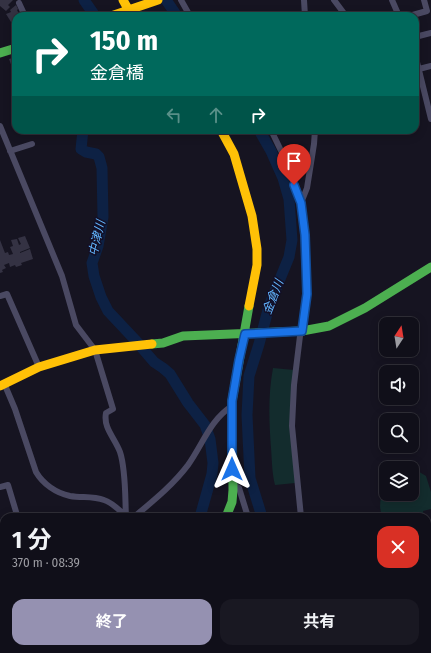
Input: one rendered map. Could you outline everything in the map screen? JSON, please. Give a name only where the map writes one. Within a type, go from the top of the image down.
[{"type":"street","points":[[123,0],[129,12]]},
{"type":"street","points":[[132,12],[158,0]]},
{"type":"street","points":[[181,0],[188,12]]},
{"type":"street","points":[[304,0],[305,12]]},
{"type":"street","points":[[334,0],[343,12]]},
{"type":"street","points":[[392,0],[397,12]]},
{"type":"street","points":[[419,13],[427,11],[424,0]]},
{"type":"street","points":[[19,3],[23,12]]},
{"type":"street","points":[[419,36],[431,33]]},
{"type":"street","points":[[0,52],[12,49]]},
{"type":"street","points":[[431,66],[419,69],[431,119]]},
{"type":"street","points":[[0,126],[62,276],[76,325],[95,350],[113,409],[106,413],[105,420],[106,426],[120,452],[123,464],[126,513]]},
{"type":"street","points":[[223,134],[234,154],[240,170],[252,216],[256,236],[257,265],[248,333],[236,379],[232,406],[233,485],[232,502],[228,513]]},
{"type":"street","points":[[273,134],[286,161],[301,203],[304,224],[307,294],[294,385],[292,426],[301,513]]},
{"type":"street","points":[[301,203],[307,188],[315,134]]},
{"type":"street","points":[[10,151],[32,144]]},
{"type":"street","points":[[122,513],[112,504],[104,500],[93,497],[70,496],[47,485],[40,479],[36,472],[15,409],[2,385],[39,367],[95,350],[163,343],[184,336],[302,331],[329,326],[365,308],[431,267]]},
{"type":"street","points":[[0,296],[7,294],[39,367]]},
{"type":"street","points":[[139,513],[167,488],[188,465],[214,423],[226,410],[232,406]]},
{"type":"street","points":[[0,487],[8,485],[16,513]]},
{"type":"street","points":[[233,485],[240,488],[247,513]]},
{"type":"green space","points":[[273,368],[294,370],[295,483],[275,485],[274,480],[269,418],[270,388]]},
{"type":"green space","points":[[419,472],[426,476],[431,492],[431,509],[423,511],[423,513],[382,513],[381,501],[419,501]]},
{"type":"building","points":[[0,0],[13,0],[8,5],[10,7],[6,11],[0,6]]},
{"type":"building","points":[[16,5],[18,9],[18,12],[12,12],[11,22],[6,14],[11,12],[10,10]]},
{"type":"building","points":[[12,58],[12,67],[9,59]]},
{"type":"building","points":[[25,236],[30,248],[20,253],[30,249],[33,259],[21,263],[22,265],[16,267],[15,265],[10,267],[9,263],[4,265],[6,268],[0,273],[0,240],[5,253],[8,252],[9,255],[13,254],[10,247],[13,246],[11,240],[17,239],[19,245],[21,244],[18,238]]},
{"type":"waterway","name":"中津川","points":[[84,0],[92,12]]},
{"type":"waterway","name":"金倉川","points":[[166,0],[174,12]]},
{"type":"waterway","name":"中津川","points":[[83,134],[81,149],[86,152],[96,154],[99,157],[102,168],[103,217],[98,246],[92,263],[94,276],[101,297],[108,311],[139,344]]},
{"type":"waterway","name":"金倉川","points":[[261,134],[283,178],[289,199],[292,240],[289,257],[269,306],[249,376],[247,415],[250,478],[261,513]]},
{"type":"waterway","name":"中津川","points":[[142,348],[154,362],[170,374],[188,403],[205,425],[210,439],[213,463],[212,474],[201,513]]},
{"type":"traffic: fast","points":[[0,53],[12,49]]},
{"type":"traffic: fast","points":[[152,344],[163,343],[183,336],[302,331],[329,326],[365,308],[431,267]]},
{"type":"traffic: fast","points":[[228,513],[232,502],[233,490],[232,401],[249,306]]},
{"type":"traffic: slow","points":[[123,0],[130,12]]},
{"type":"traffic: slow","points":[[123,12],[158,0]]},
{"type":"traffic: slow","points":[[223,134],[234,154],[252,216],[257,249],[257,265],[249,306]]},
{"type":"traffic: slow","points":[[0,386],[39,367],[95,350],[152,344]]},
{"type":"route","points":[[232,469],[232,401],[245,334],[302,331],[307,294],[305,235],[301,203],[294,185]]}]
